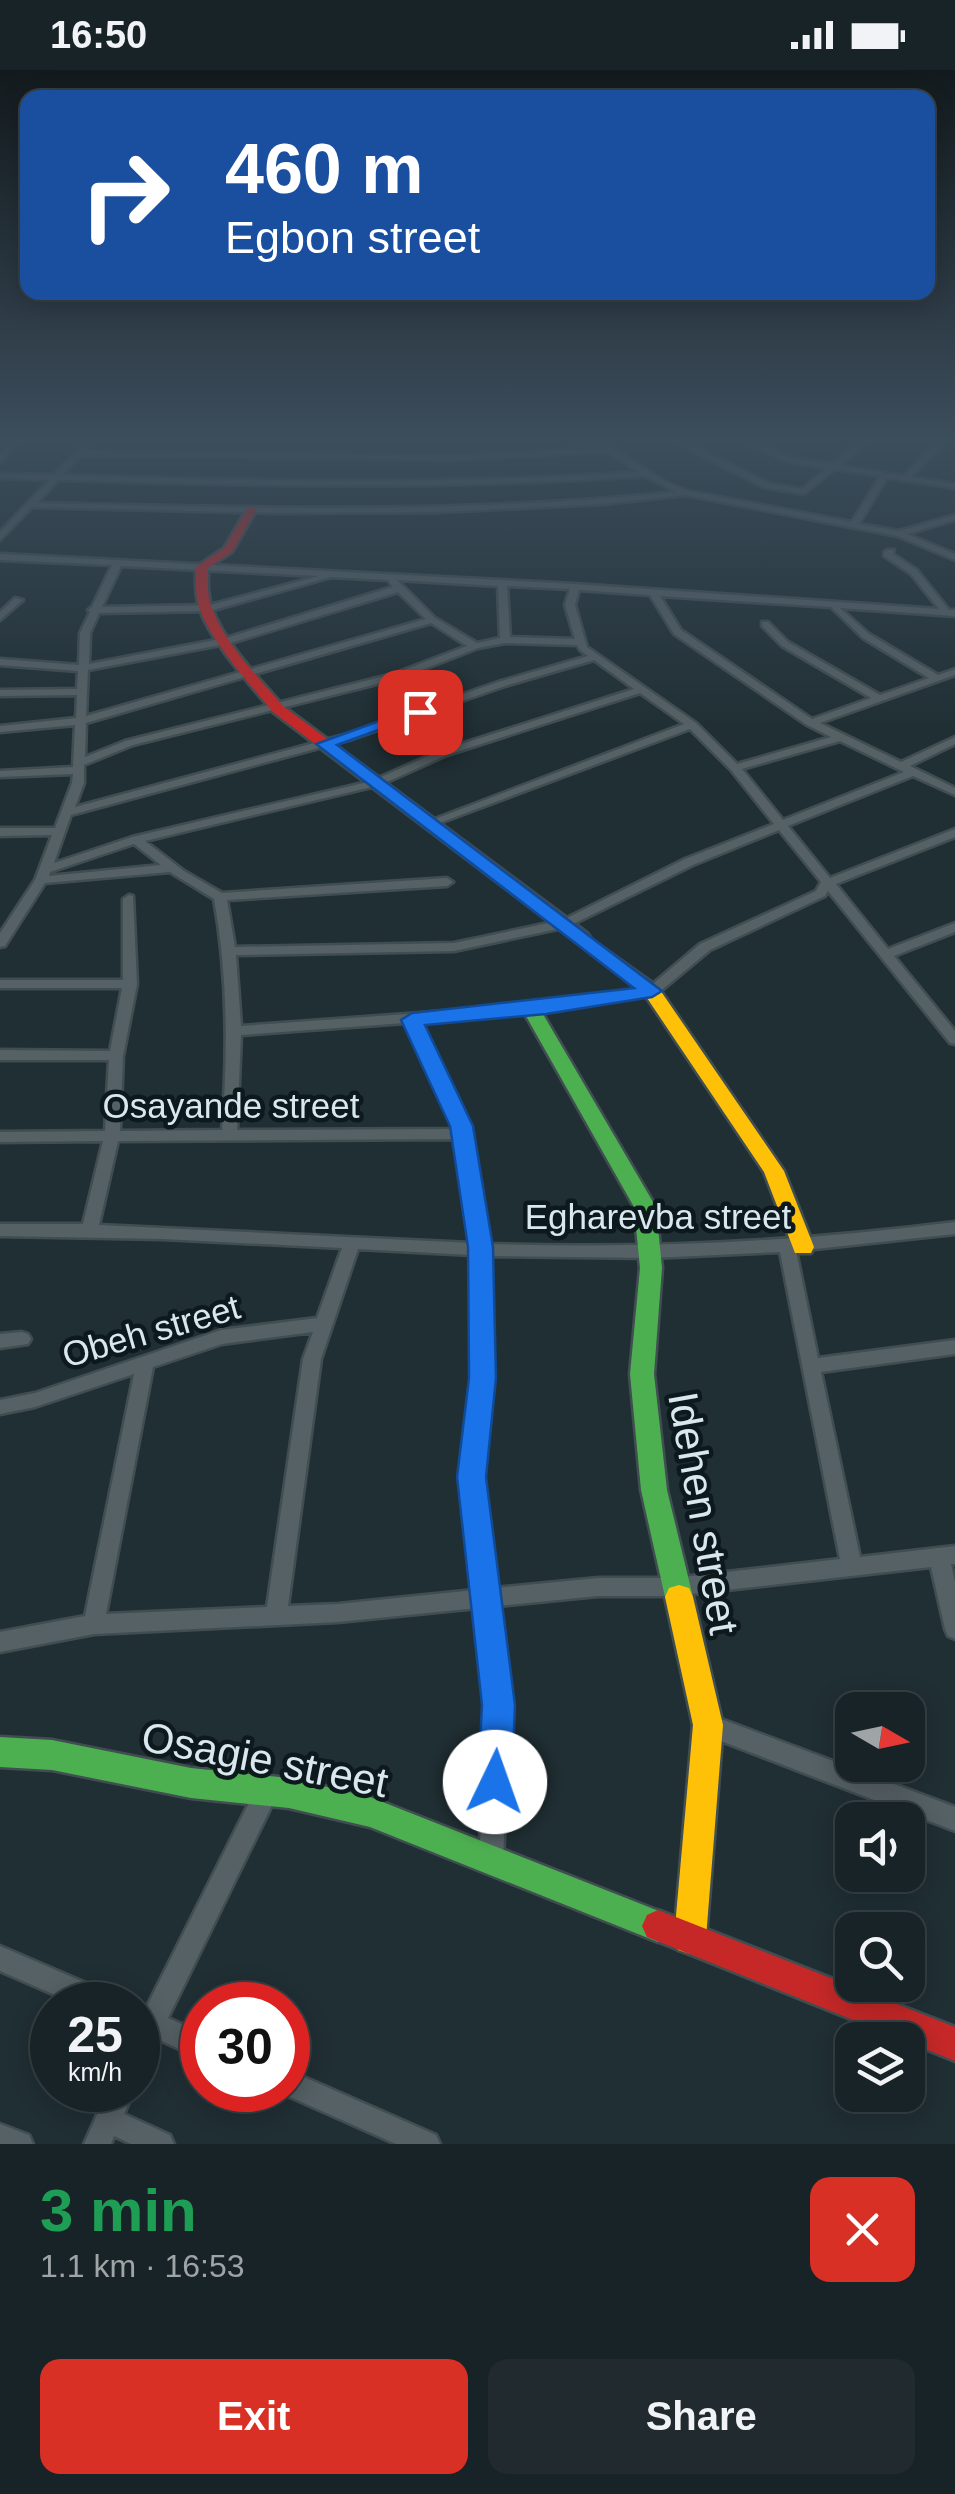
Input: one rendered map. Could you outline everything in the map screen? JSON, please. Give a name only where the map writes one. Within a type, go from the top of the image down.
[{"type":"street","points":[[202,567],[228,550],[237,536]]},
{"type":"street","points":[[904,536],[955,556]]},
{"type":"street","points":[[891,552],[887,554],[932,590],[950,612]]},
{"type":"street","points":[[0,557],[575,587],[835,608],[950,612]]},
{"type":"street","points":[[0,943],[43,875],[67,813],[81,766],[85,633],[117,564]]},
{"type":"street","points":[[202,567],[205,608],[278,710],[433,822],[558,924],[652,991],[774,1170],[795,1247],[811,1366],[852,1567]]},
{"type":"street","points":[[93,610],[205,608],[328,580],[327,574]]},
{"type":"street","points":[[390,578],[432,620],[475,646]]},
{"type":"street","points":[[502,585],[505,640]]},
{"type":"street","points":[[575,587],[570,606],[579,642],[692,726],[735,768],[826,884],[948,1023],[955,1040]]},
{"type":"street","points":[[0,662],[83,668],[228,641],[398,589]]},
{"type":"street","points":[[653,592],[677,632],[811,723],[955,792]]},
{"type":"street","points":[[0,617],[18,600]]},
{"type":"street","points":[[835,608],[866,636],[935,677]]},
{"type":"street","points":[[0,729],[81,722],[247,670],[432,620]]},
{"type":"street","points":[[764,624],[785,644],[876,698]]},
{"type":"street","points":[[0,774],[81,766],[130,743],[278,710],[397,676],[475,646],[505,640],[579,642]]},
{"type":"street","points":[[67,813],[224,767],[324,744],[527,672],[595,657]]},
{"type":"street","points":[[811,723],[955,672]]},
{"type":"street","points":[[43,875],[136,840],[376,783],[443,753],[643,689]]},
{"type":"street","points":[[0,692],[83,692]]},
{"type":"street","points":[[433,822],[692,726]]},
{"type":"street","points":[[735,768],[839,738]]},
{"type":"street","points":[[232,952],[454,947],[576,921],[690,862],[908,769],[955,740]]},
{"type":"street","points":[[0,832],[60,831]]},
{"type":"street","points":[[238,1031],[531,1009],[652,991],[705,948],[821,892],[826,884],[955,833]]},
{"type":"street","points":[[136,840],[172,868],[220,896],[396,889],[447,882]]},
{"type":"street","points":[[43,875],[172,868]]},
{"type":"street","points":[[220,896],[232,952],[238,1031],[229,1136]]},
{"type":"street","points":[[90,1229],[112,1136],[116,1056],[130,984],[129,899]]},
{"type":"street","points":[[886,954],[955,927]]},
{"type":"street","points":[[0,984],[130,984]]},
{"type":"street","name":"Idehen street","points":[[531,1009],[645,1207],[649,1252],[642,1374],[654,1490],[708,1724],[690,1938]]},
{"type":"street","points":[[412,1020],[463,1134],[480,1247],[482,1378],[472,1477],[498,1705],[491,1860]]},
{"type":"street","points":[[0,1055],[116,1056]]},
{"type":"street","name":"Osayande street","points":[[0,1137],[463,1134]]},
{"type":"street","name":"Egharevba street","points":[[0,1230],[90,1229],[649,1252],[795,1247],[955,1228]]},
{"type":"street","points":[[276,1615],[304,1409],[321,1324],[352,1242]]},
{"type":"street","name":"Obeh street","points":[[0,1407],[221,1337],[321,1324]]},
{"type":"street","points":[[0,1340],[22,1338]]},
{"type":"street","points":[[811,1366],[955,1347]]},
{"type":"street","points":[[94,1624],[144,1363]]},
{"type":"street","points":[[0,1642],[94,1624],[276,1615],[598,1587],[674,1586],[947,1556],[955,1629]]},
{"type":"street","points":[[708,1724],[955,1819]]},
{"type":"street","name":"Osagie street","points":[[0,1752],[52,1755],[370,1812],[955,2044]]},
{"type":"street","points":[[160,1989],[267,1791]]},
{"type":"street","points":[[0,1958],[55,1982]]},
{"type":"street","points":[[310,2093],[427,2144]]},
{"type":"street","points":[[103,2132],[161,2144]]},
{"type":"street","points":[[0,2137],[20,2144]]},
{"type":"traffic: fast","points":[[531,1009],[645,1207],[651,1268],[642,1374],[654,1490],[679,1597]]},
{"type":"traffic: fast","points":[[0,1752],[52,1755],[191,1783],[289,1793],[370,1812],[658,1926]]},
{"type":"traffic: slow","points":[[581,937],[652,991],[774,1171],[803,1247]]},
{"type":"traffic: slow","points":[[679,1597],[708,1725],[690,1938]]},
{"type":"traffic: jam","points":[[236,536],[228,550],[202,567],[205,607],[278,709],[581,937]]},
{"type":"traffic: jam","points":[[658,1926],[955,2044]]},
{"type":"route","points":[[420,712],[324,744],[433,822],[558,924],[652,991],[546,1008],[412,1020],[462,1126],[480,1247],[482,1378],[472,1477],[498,1705],[495,1782]]}]
